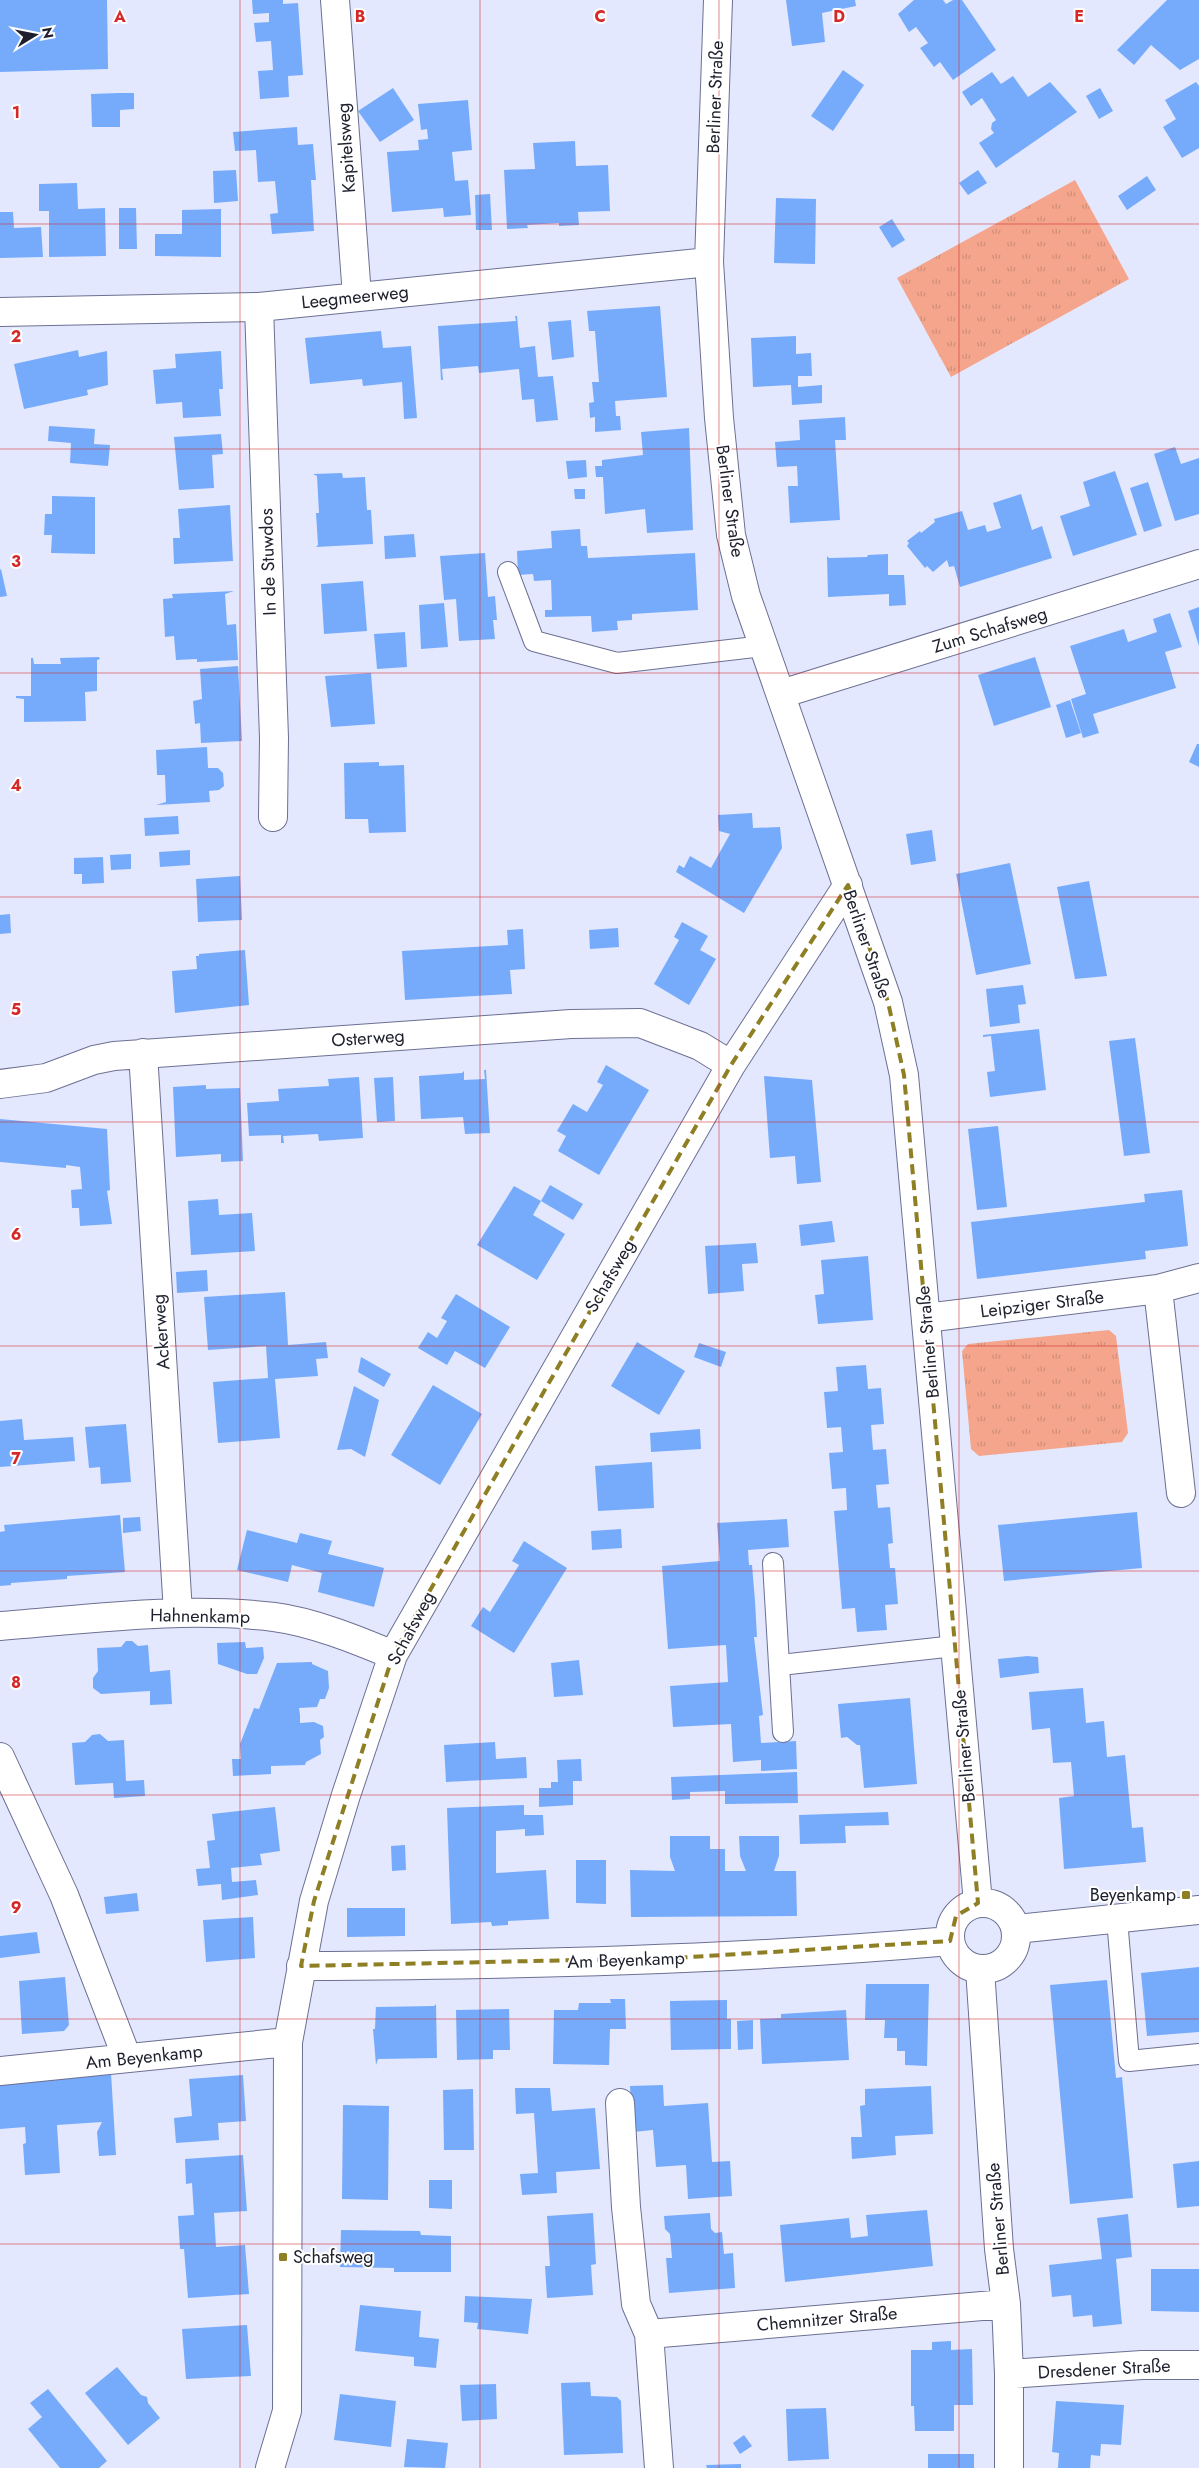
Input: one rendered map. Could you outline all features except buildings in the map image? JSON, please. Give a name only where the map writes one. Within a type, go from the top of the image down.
[{"type":"street","name":"Kapitelsweg","points":[[335,0],[357,296]]},
{"type":"street","name":"Berliner Straße","points":[[718,0],[709,262],[719,418],[731,535],[746,596],[888,1002],[904,1075],[978,1902]]},
{"type":"street","name":"Leegmeerweg","points":[[0,312],[258,307],[709,262]]},
{"type":"street","name":"In de Stuwdos","points":[[258,307],[274,729],[273,817]]},
{"type":"street","name":"Zum Schafsweg","points":[[781,694],[1199,564]]},
{"type":"street","name":"Schafsweg","points":[[270,2468],[287,2411],[288,2042],[314,1900],[346,1795],[393,1655],[731,1065],[848,885]]},
{"type":"street","name":"Osterweg","points":[[0,1084],[46,1078],[94,1060],[143,1053],[572,1024],[640,1024],[700,1046],[731,1065]]},
{"type":"street","name":"Ackerweg","points":[[143,1053],[178,1612]]},
{"type":"street","name":"Leipziger Straße","points":[[926,1318],[1158,1289],[1199,1278]]},
{"type":"street","points":[[1158,1289],[1181,1493]]},
{"type":"street","name":"Hahnenkamp","points":[[0,1626],[178,1612],[275,1617],[350,1636],[393,1655]]},
{"type":"street","points":[[0,1757],[64,1895],[127,2058]]},
{"type":"street","points":[[978,1902],[990,1903],[1004,1909],[1013,1920],[1016,1929],[1016,1945],[1009,1957],[1000,1964],[980,1969],[962,1962],[955,1953],[950,1941],[951,1928],[956,1916],[964,1908],[978,1902]]},
{"type":"street","points":[[1016,1929],[1199,1910]]},
{"type":"street","name":"Am Beyenkamp","points":[[301,1966],[468,1965],[664,1959],[852,1950],[950,1941]]},
{"type":"street","name":"Berliner Straße","points":[[980,1969],[999,2249],[1006,2304],[1009,2374],[1009,2468]]},
{"type":"street","name":"Am Beyenkamp","points":[[0,2071],[288,2042]]},
{"type":"street","points":[[620,2103],[626,2207],[636,2304],[649,2334],[659,2468]]},
{"type":"street","name":"Chemnitzer Straße","points":[[649,2334],[1006,2304]]},
{"type":"street","name":"Dresdener Straße","points":[[1009,2374],[1142,2365],[1199,2365]]},
{"type":"lane","points":[[508,572],[534,641],[617,664],[764,646]]},
{"type":"lane","points":[[773,1563],[783,1732]]},
{"type":"lane","points":[[780,1665],[955,1646]]},
{"type":"lane","points":[[1117,1919],[1129,2061],[1199,2054]]},
{"type":"highlighted area","points":[[848,885],[888,1002],[904,1075],[978,1903],[956,1916],[950,1941],[674,1958],[301,1966],[314,1901],[393,1655],[731,1065]]},
{"type":"green space","points":[[1075,180],[1129,279],[951,377],[897,278]]},
{"type":"green space","points":[[1109,1330],[1116,1336],[1128,1433],[1122,1442],[979,1456],[971,1449],[962,1351],[968,1344]]},
{"type":"place","name":"Beyenkamp","points":[[1186,1895]]},
{"type":"place","name":"Schafsweg","points":[[283,2257]]}]
